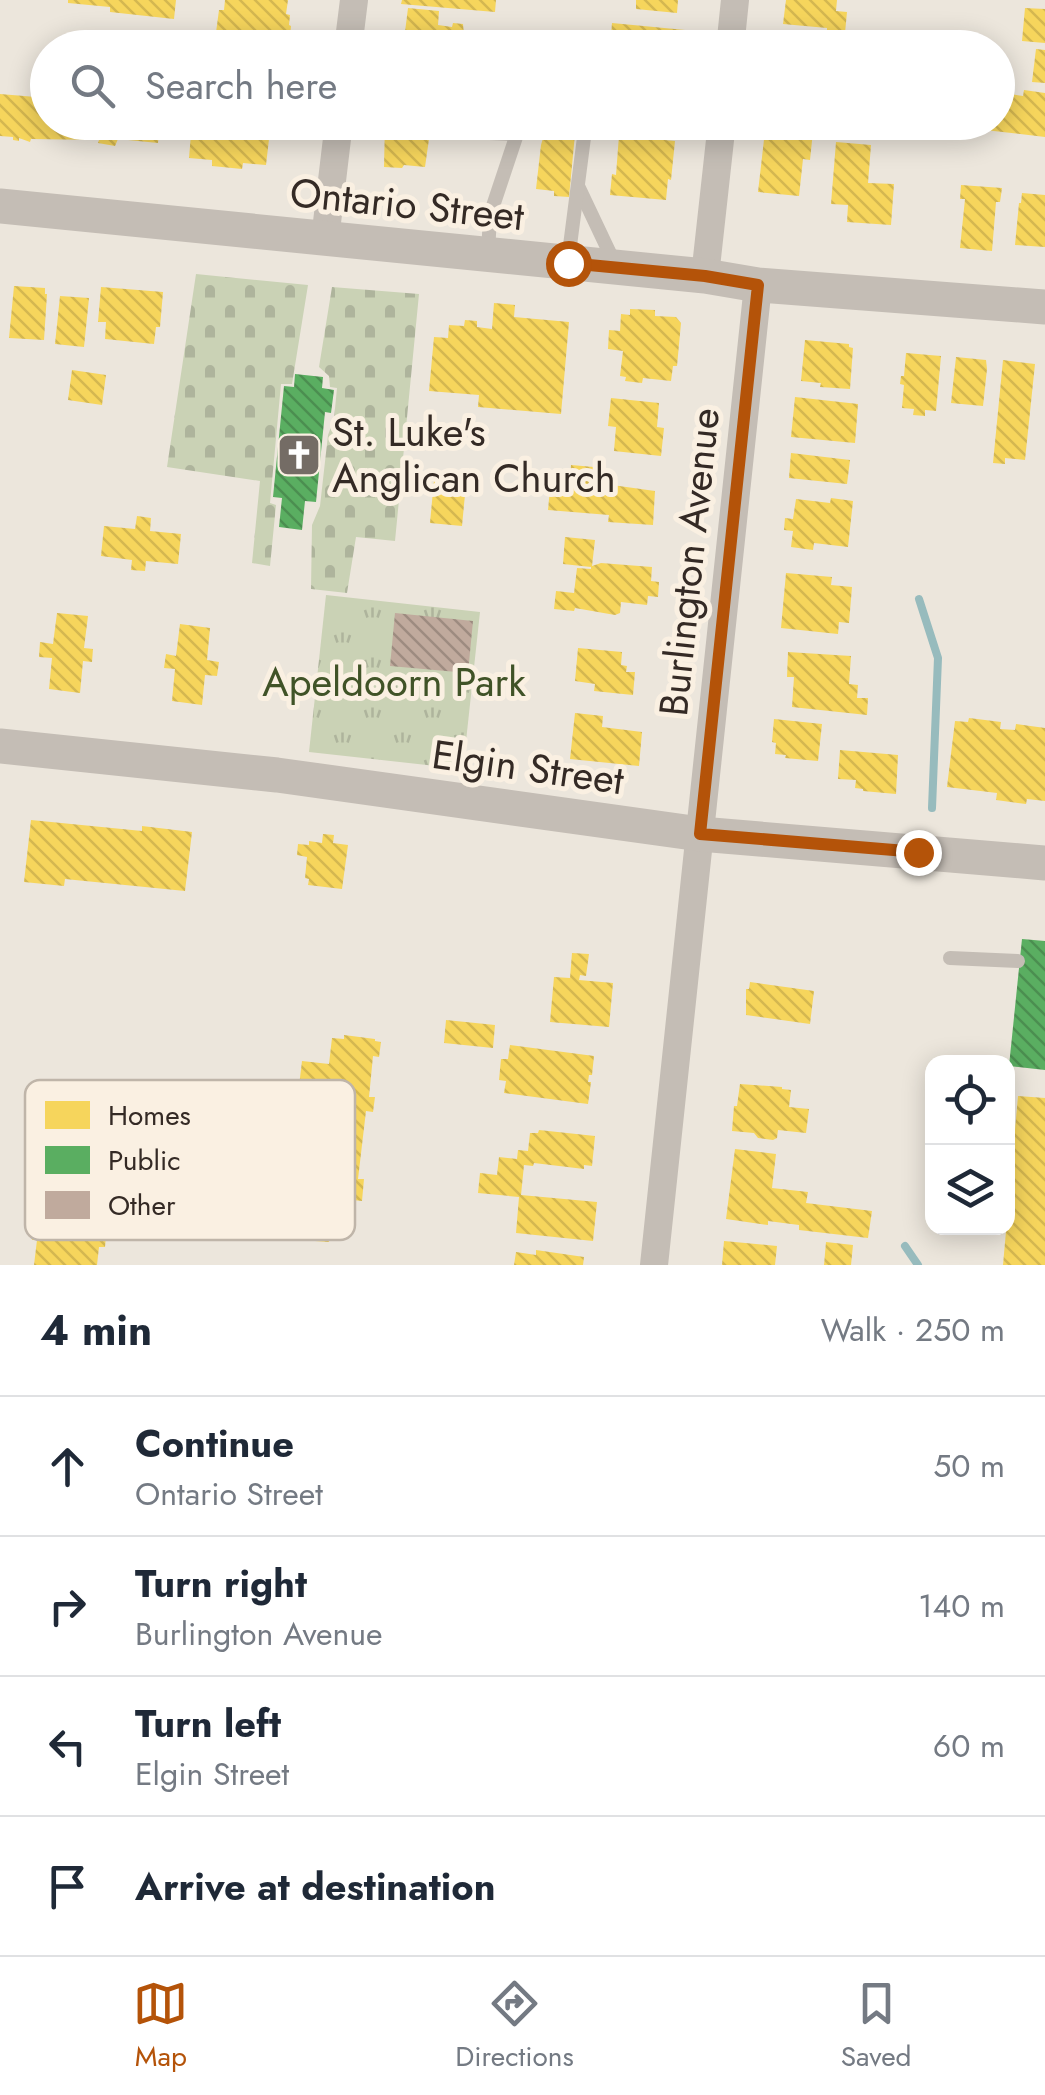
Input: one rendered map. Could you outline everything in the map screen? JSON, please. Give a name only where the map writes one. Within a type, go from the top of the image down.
[{"type":"street","points":[[350,30],[354,0]]},
{"type":"street","points":[[732,30],[735,0]]},
{"type":"street","points":[[325,238],[337,140]]},
{"type":"street","points":[[705,276],[720,140]]},
{"type":"street","name":"Ontario Street","points":[[0,206],[705,276],[758,285],[1045,307]]},
{"type":"street","name":"Burlington Avenue","points":[[654,1265],[758,285]]},
{"type":"street","name":"Elgin Street","points":[[0,746],[277,775],[700,834],[1045,863]]},
{"type":"lane","points":[[488,255],[490,215],[515,140]]},
{"type":"lane","points":[[568,263],[584,140]]},
{"type":"lane","points":[[578,186],[617,268]]},
{"type":"lane","points":[[950,958],[1018,961]]},
{"type":"green space","points":[[196,274],[308,285],[292,384],[281,384],[270,503],[276,505],[270,566],[252,563],[260,481],[167,467]]},
{"type":"green space","points":[[332,287],[419,294],[395,541],[356,537],[347,593],[311,589],[312,525],[320,506],[337,388],[330,387],[329,376],[319,367]]},
{"type":"green space","name":"Apeldoorn Park","points":[[326,595],[480,612],[463,769],[309,752]]},
{"type":"building: Homes","points":[[68,0],[176,0],[174,19],[110,12],[110,7]]},
{"type":"building: Homes","points":[[225,0],[288,0],[286,14],[290,15],[291,30],[216,30],[219,10],[224,10]]},
{"type":"building: Homes","points":[[402,0],[496,0],[495,12],[401,4]]},
{"type":"building: Homes","points":[[636,0],[678,0],[677,13],[636,9]]},
{"type":"building: Homes","points":[[786,0],[837,0],[836,11],[847,12],[845,30],[783,24]]},
{"type":"building: Homes","points":[[408,8],[439,11],[438,25],[463,24],[464,30],[405,30]]},
{"type":"building: Homes","points":[[1025,8],[1045,9],[1045,43],[1022,41]]},
{"type":"building: Homes","points":[[612,23],[685,30],[611,30]]},
{"type":"building: Homes","points":[[1036,49],[1045,50],[1045,83],[1032,82]]},
{"type":"building: Homes","points":[[1024,90],[1045,93],[1045,137],[1015,134],[1015,95],[1023,96]]},
{"type":"building: Homes","points":[[0,94],[30,96],[30,142],[0,136]]},
{"type":"building: Homes","points":[[99,140],[118,140],[115,146],[98,143]]},
{"type":"building: Homes","points":[[190,140],[269,140],[266,165],[243,163],[242,169],[212,166],[212,160],[189,158]]},
{"type":"building: Homes","points":[[385,140],[429,140],[425,167],[384,167]]},
{"type":"building: Homes","points":[[542,140],[574,140],[569,197],[536,189]]},
{"type":"building: Homes","points":[[619,140],[675,141],[666,200],[610,195],[612,174],[616,175]]},
{"type":"building: Homes","points":[[764,140],[812,140],[810,160],[803,159],[799,196],[758,192]]},
{"type":"building: Homes","points":[[836,142],[871,145],[868,183],[894,184],[891,225],[847,222],[848,205],[831,204]]},
{"type":"building: Homes","points":[[961,185],[1002,188],[1000,202],[996,202],[992,251],[960,248],[965,199],[960,199]]},
{"type":"building: Homes","points":[[1022,193],[1045,195],[1045,247],[1015,245]]},
{"type":"building: Homes","points":[[14,286],[45,288],[44,340],[9,338]]},
{"type":"building: Homes","points":[[101,287],[163,292],[160,327],[156,327],[154,344],[105,339],[106,322],[98,322]]},
{"type":"building: Homes","points":[[60,296],[89,298],[84,347],[55,344]]},
{"type":"building: Homes","points":[[494,303],[515,305],[514,317],[569,322],[561,414],[478,407],[479,395],[429,391],[434,337],[448,338],[449,325],[464,326],[465,320],[492,329]]},
{"type":"building: Homes","points":[[630,309],[655,310],[655,316],[676,317],[681,323],[677,366],[673,366],[671,381],[643,378],[642,383],[625,381],[626,377],[620,376],[623,351],[608,349],[609,330],[620,331],[621,314],[630,315]]},
{"type":"building: Homes","points":[[805,340],[849,344],[853,348],[850,389],[801,381]]},
{"type":"building: Homes","points":[[906,353],[941,356],[936,411],[925,410],[925,416],[902,408],[904,385],[900,384]]},
{"type":"building: Homes","points":[[956,357],[986,360],[983,406],[951,403]]},
{"type":"building: Homes","points":[[1003,360],[1035,364],[1025,460],[1005,458],[1005,464],[993,463]]},
{"type":"building: Homes","points":[[72,370],[106,375],[102,405],[68,400]]},
{"type":"building: Homes","points":[[795,397],[858,404],[855,443],[791,437]]},
{"type":"building: Homes","points":[[611,398],[659,403],[657,427],[664,428],[661,456],[614,451],[616,427],[608,426]]},
{"type":"building: Homes","points":[[791,453],[850,460],[847,484],[789,478]]},
{"type":"building: Homes","points":[[571,465],[594,467],[593,482],[610,483],[610,488],[612,485],[655,491],[653,525],[608,522],[609,515],[548,510],[551,478],[570,479]]},
{"type":"building: Homes","points":[[434,480],[466,484],[462,526],[430,523]]},
{"type":"building: Homes","points":[[831,498],[853,501],[848,547],[814,543],[813,550],[791,547],[793,531],[784,530],[785,518],[793,519],[796,499],[830,503]]},
{"type":"building: Homes","points":[[137,516],[151,518],[150,531],[181,534],[178,564],[146,561],[145,571],[131,570],[132,560],[101,556],[104,526],[135,529]]},
{"type":"building: Homes","points":[[565,537],[595,540],[592,566],[601,563],[652,567],[651,581],[659,582],[658,597],[648,596],[647,605],[621,602],[620,613],[615,615],[575,608],[554,609],[556,591],[574,593],[577,568],[591,569],[563,564]]},
{"type":"building: Homes","points":[[786,573],[832,577],[831,585],[852,587],[849,623],[839,622],[838,634],[781,628]]},
{"type":"building: Homes","points":[[57,613],[88,616],[84,648],[93,649],[92,662],[83,661],[80,693],[49,689],[52,658],[39,657],[40,642],[53,644]]},
{"type":"building: Homes","points":[[180,624],[210,628],[207,660],[219,662],[217,676],[205,675],[202,705],[172,701],[175,669],[164,668],[166,654],[176,656]]},
{"type":"building: Homes","points":[[578,648],[622,652],[621,665],[627,666],[626,672],[635,672],[633,695],[594,691],[595,684],[575,681]]},
{"type":"building: Homes","points":[[788,652],[851,656],[849,684],[858,685],[857,698],[868,698],[867,715],[792,707],[794,677],[787,677]]},
{"type":"building: Homes","points":[[575,713],[603,716],[602,727],[642,732],[639,766],[570,759]]},
{"type":"building: Homes","points":[[969,718],[1001,722],[1000,729],[1015,730],[1016,724],[1045,728],[1045,801],[1027,799],[1026,804],[996,800],[997,793],[947,787],[955,721],[968,722]]},
{"type":"building: Homes","points":[[774,719],[822,724],[818,761],[775,754]]},
{"type":"building: Homes","points":[[840,750],[898,755],[896,794],[863,791],[855,788],[856,780],[838,779]]},
{"type":"building: Homes","points":[[31,820],[192,832],[185,891],[65,879],[64,886],[24,882]]},
{"type":"building: Homes","points":[[323,834],[334,835],[333,843],[348,845],[342,889],[308,885],[307,857],[297,855],[298,844],[322,843]]},
{"type":"building: Homes","points":[[572,953],[589,954],[586,976],[580,975],[579,980],[613,983],[609,1027],[550,1022],[554,977],[570,978]]},
{"type":"building: Homes","points":[[750,982],[814,991],[810,1024],[746,1015],[746,989]]},
{"type":"building: Homes","points":[[446,1020],[495,1025],[493,1048],[444,1043]]},
{"type":"building: Homes","points":[[344,1035],[381,1042],[379,1057],[373,1056],[369,1097],[375,1097],[373,1112],[366,1111],[358,1179],[364,1179],[362,1201],[355,1200],[355,1080],[300,1080],[302,1061],[329,1064],[332,1038],[344,1039]]},
{"type":"building: Homes","points":[[510,1045],[594,1056],[588,1104],[504,1093],[506,1081],[499,1080],[501,1059],[508,1059]]},
{"type":"building: Homes","points":[[740,1084],[791,1090],[789,1107],[809,1109],[806,1133],[778,1130],[773,1140],[732,1131]]},
{"type":"building: Homes","points":[[1018,1096],[1045,1098],[1045,1265],[1003,1265],[1006,1235],[1015,1235]]},
{"type":"building: Homes","points":[[539,1130],[595,1136],[592,1166],[584,1165],[584,1169],[524,1165],[521,1195],[597,1202],[593,1241],[516,1233],[519,1197],[478,1193],[480,1173],[497,1175],[499,1157],[517,1159],[518,1150],[528,1151],[530,1133]]},
{"type":"building: Homes","points":[[735,1149],[776,1154],[772,1188],[808,1192],[806,1203],[872,1211],[868,1238],[799,1230],[799,1225],[726,1219]]},
{"type":"building: Homes","points":[[37,1240],[106,1240],[105,1247],[99,1247],[97,1265],[34,1265]]},
{"type":"building: Homes","points":[[724,1241],[777,1246],[775,1265],[722,1265]]},
{"type":"building: Homes","points":[[826,1242],[853,1245],[851,1265],[824,1265]]},
{"type":"building: Homes","points":[[536,1250],[584,1257],[583,1265],[514,1265],[516,1252],[536,1255]]},
{"type":"building: Public","name":"St. Luke's Anglican Church","points":[[295,374],[323,377],[322,388],[334,390],[331,413],[325,412],[316,502],[305,501],[302,530],[279,527],[282,498],[273,497],[284,386],[294,387]]},
{"type":"building: Public","points":[[1022,939],[1045,941],[1045,1070],[1015,1067],[1015,1055],[1010,1055]]},
{"type":"building: Other","points":[[395,613],[473,621],[468,673],[390,666]]},
{"type":"waterway","points":[[919,599],[938,658],[932,808]]},
{"type":"waterway","points":[[905,1246],[918,1265]]},
{"type":"place","name":"St. Luke's Anglican Church","points":[[299,455]]},
{"type":"route","points":[[568,263],[758,285],[700,834],[918,852]]}]
